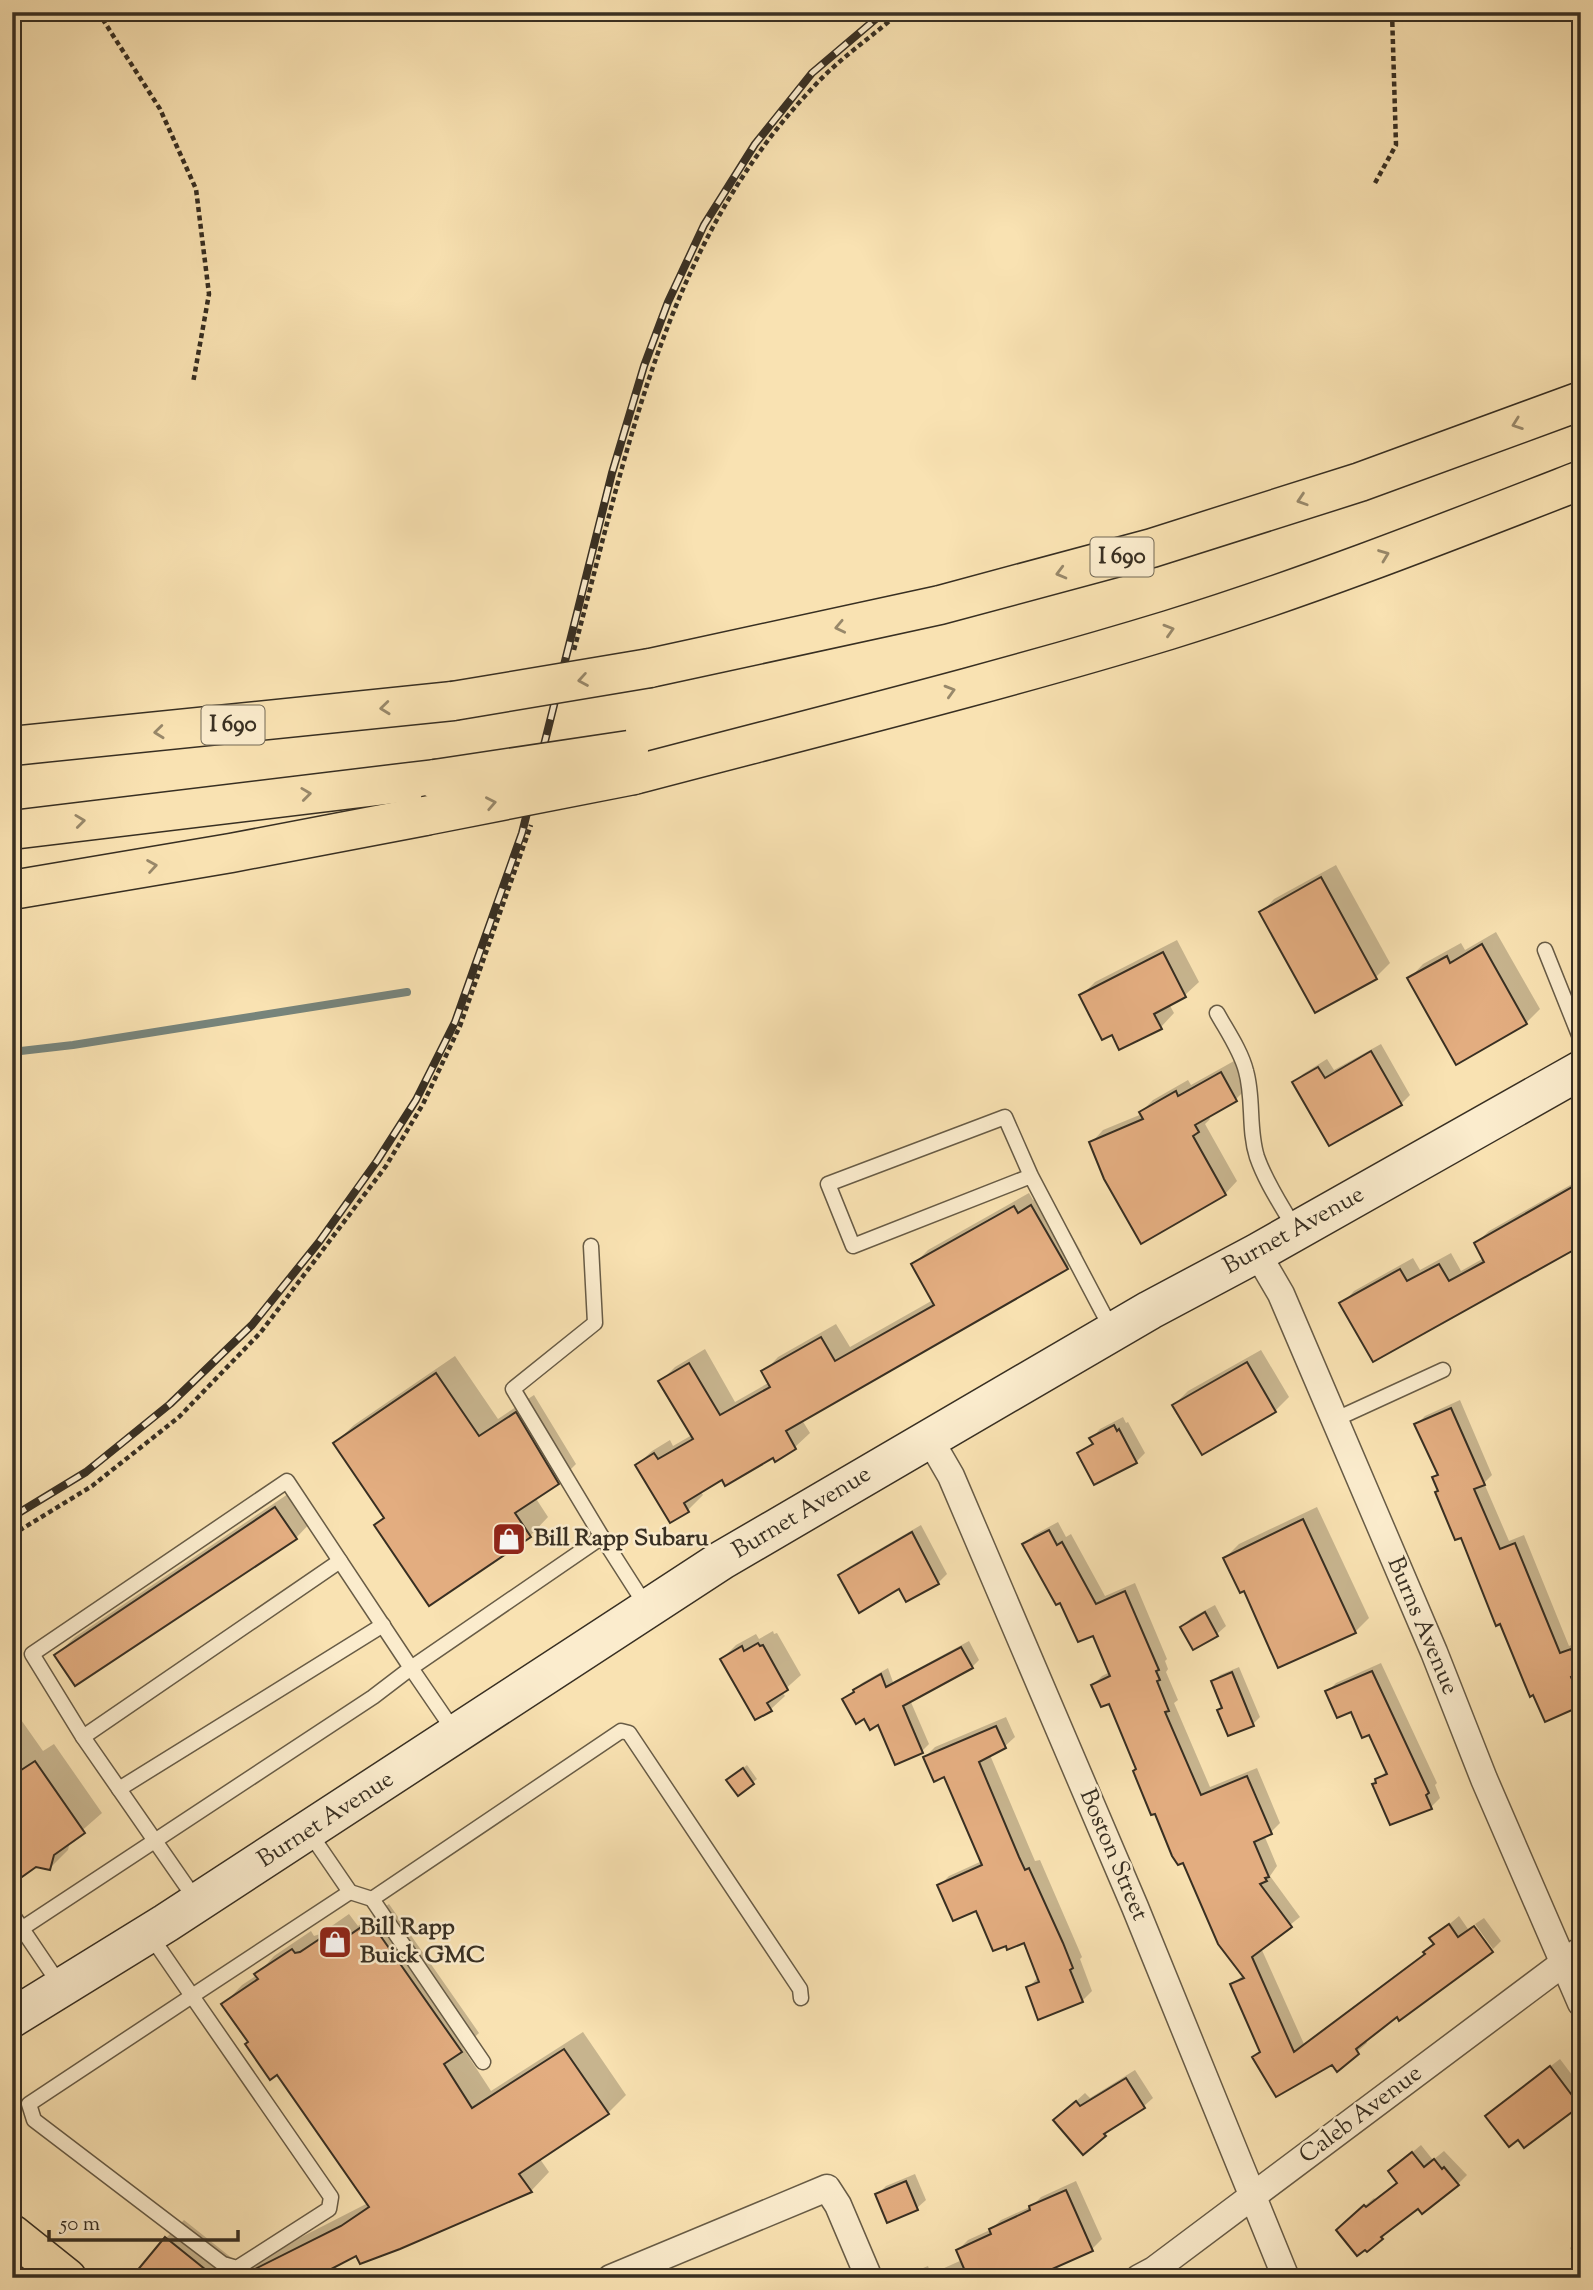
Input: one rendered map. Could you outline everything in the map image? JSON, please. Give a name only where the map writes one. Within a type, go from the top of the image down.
[{"type":"main road","name":"I 690","points":[[12,746],[453,701],[650,668],[940,605],[1152,548],[1360,482],[1581,401]]},
{"type":"main road","points":[[12,890],[231,853],[425,816],[631,763],[884,709],[1169,630],[1325,577],[1581,480]]},
{"type":"main road","points":[[12,830],[435,779],[631,763]]},
{"type":"main road","points":[[12,2234],[67,2278]]},
{"type":"street","name":"Burnet Avenue","points":[[12,2018],[149,1934],[722,1560],[1112,1332],[1581,1070]]},
{"type":"street","name":"Burns Avenue","points":[[1256,1253],[1281,1294],[1434,1651],[1484,1779],[1572,1957],[1581,2003]]},
{"type":"street","name":"Boston Street","points":[[929,1438],[951,1476],[1135,1907],[1286,2278]]},
{"type":"street","name":"Caleb Avenue","points":[[1139,2278],[1154,2270],[1252,2198],[1572,1957]]},
{"type":"street","points":[[611,2278],[827,2188],[838,2204],[869,2278]]},
{"type":"lane","points":[[1545,950],[1581,1040]]},
{"type":"lane","points":[[1217,1013],[1246,1069],[1250,1091],[1251,1129],[1257,1157],[1296,1231]]},
{"type":"lane","points":[[1031,1176],[853,1246],[828,1184],[1005,1117],[1031,1176],[1112,1332]]},
{"type":"lane","points":[[591,1246],[595,1323],[513,1389],[648,1609]]},
{"type":"lane","points":[[1335,1420],[1443,1370]]},
{"type":"lane","points":[[197,1903],[83,1737],[32,1654],[287,1481],[457,1735]]},
{"type":"lane","points":[[17,1932],[373,1697],[602,1537]]},
{"type":"lane","points":[[83,1737],[340,1561]]},
{"type":"lane","points":[[119,1789],[383,1625]]},
{"type":"lane","points":[[372,1899],[621,1731],[629,1733],[800,1989],[801,1998]]},
{"type":"lane","points":[[308,1831],[350,1892],[372,1899],[483,2062]]},
{"type":"lane","points":[[149,1934],[192,1997],[331,2197],[329,2209],[237,2267],[223,2264],[34,2120],[29,2104],[192,1997],[350,1892]]},
{"type":"lane","points":[[12,1914],[17,1932],[61,1987]]},
{"type":"path","points":[[98,12],[160,108],[197,189],[209,294],[193,383]]},
{"type":"path","points":[[1375,183],[1396,145],[1392,12]]},
{"type":"building","points":[[1321,877],[1377,979],[1315,1013],[1259,912]]},
{"type":"building","points":[[1482,944],[1527,1024],[1456,1065],[1407,978],[1447,956],[1450,963]]},
{"type":"building","points":[[1163,952],[1186,997],[1154,1014],[1162,1029],[1119,1050],[1112,1035],[1102,1040],[1079,995]]},
{"type":"building","points":[[1371,1051],[1402,1105],[1329,1146],[1292,1082],[1318,1067],[1325,1078]]},
{"type":"building","points":[[1221,1072],[1237,1101],[1195,1125],[1199,1132],[1193,1136],[1226,1195],[1141,1244],[1104,1179],[1089,1142],[1143,1119],[1139,1112],[1176,1091],[1178,1096]]},
{"type":"building","points":[[1581,1182],[1581,1246],[1373,1362],[1339,1303],[1400,1269],[1407,1281],[1439,1264],[1449,1281],[1484,1262],[1474,1243]]},
{"type":"building","points":[[1031,1205],[1068,1269],[786,1431],[796,1449],[775,1462],[773,1458],[725,1486],[722,1480],[684,1503],[689,1512],[670,1523],[635,1465],[654,1453],[658,1459],[693,1439],[658,1381],[689,1363],[720,1415],[770,1387],[761,1371],[821,1337],[835,1361],[934,1305],[911,1264],[1014,1206],[1018,1213]]},
{"type":"building","points":[[1247,1362],[1276,1412],[1202,1455],[1172,1405]]},
{"type":"building","points":[[436,1373],[479,1436],[516,1412],[559,1484],[515,1513],[531,1537],[429,1606],[374,1525],[384,1518],[333,1443]]},
{"type":"building","points":[[1451,1408],[1485,1485],[1474,1489],[1500,1549],[1515,1543],[1560,1653],[1571,1649],[1581,1671],[1571,1677],[1581,1706],[1545,1722],[1533,1695],[1530,1697],[1500,1624],[1496,1626],[1461,1538],[1455,1540],[1435,1492],[1438,1491],[1432,1477],[1438,1475],[1414,1424]]},
{"type":"building","points":[[1114,1425],[1117,1431],[1119,1429],[1137,1463],[1094,1485],[1077,1453],[1093,1444],[1089,1438]]},
{"type":"building","points":[[275,1507],[297,1539],[75,1686],[54,1655]]},
{"type":"building","points":[[1303,1519],[1356,1633],[1278,1668],[1244,1591],[1240,1593],[1223,1558]]},
{"type":"building","points":[[1049,1530],[1057,1545],[1062,1542],[1096,1604],[1125,1591],[1159,1670],[1156,1671],[1160,1680],[1157,1681],[1169,1711],[1165,1712],[1201,1795],[1247,1776],[1272,1834],[1254,1842],[1269,1877],[1260,1884],[1292,1927],[1252,1957],[1294,2052],[1425,1954],[1423,1952],[1434,1944],[1429,1938],[1449,1924],[1458,1937],[1474,1926],[1493,1952],[1399,2021],[1397,2017],[1356,2049],[1359,2054],[1337,2072],[1332,2065],[1276,2097],[1252,2057],[1260,2052],[1230,1984],[1244,1978],[1218,1944],[1183,1863],[1178,1865],[1172,1856],[1155,1814],[1151,1815],[1133,1771],[1136,1769],[1109,1704],[1101,1707],[1091,1685],[1110,1676],[1093,1636],[1078,1642],[1060,1603],[1056,1605],[1022,1544]]},
{"type":"building","points":[[912,1532],[939,1584],[906,1602],[899,1589],[859,1613],[838,1575]]},
{"type":"building","points":[[1205,1612],[1218,1636],[1193,1650],[1180,1627]]},
{"type":"building","points":[[758,1643],[763,1645],[788,1690],[767,1703],[772,1711],[755,1720],[720,1659],[742,1646],[744,1651]]},
{"type":"building","points":[[961,1647],[973,1668],[903,1706],[923,1753],[895,1765],[878,1725],[870,1730],[864,1719],[856,1724],[842,1699],[881,1674],[886,1687]]},
{"type":"building","points":[[1372,1671],[1429,1793],[1426,1795],[1432,1809],[1390,1825],[1372,1784],[1376,1783],[1375,1779],[1387,1774],[1369,1735],[1362,1738],[1351,1712],[1337,1718],[1325,1691]]},
{"type":"building","points":[[1232,1672],[1254,1726],[1228,1736],[1217,1710],[1222,1708],[1211,1681]]},
{"type":"building","points":[[996,1726],[1006,1748],[979,1762],[1025,1870],[1029,1868],[1063,1943],[1083,2002],[1038,2020],[1026,1987],[1039,1982],[1024,1943],[1007,1950],[1006,1946],[993,1951],[976,1911],[953,1921],[937,1885],[982,1865],[944,1777],[934,1782],[923,1757]]},
{"type":"building","points":[[35,1761],[85,1833],[54,1855],[50,1870],[36,1867],[12,1884],[12,1776]]},
{"type":"building","points":[[743,1768],[754,1784],[738,1796],[726,1780]]},
{"type":"building","points":[[370,1921],[462,2052],[444,2064],[472,2108],[564,2049],[609,2114],[519,2174],[532,2192],[360,2264],[356,2256],[314,2278],[237,2278],[341,2226],[369,2207],[277,2075],[270,2080],[245,2044],[248,2042],[221,2004],[258,1979],[254,1974],[292,1949],[295,1953],[300,1952],[330,1932],[338,1943]]},
{"type":"building","points":[[1550,2066],[1580,2106],[1524,2148],[1518,2140],[1509,2147],[1485,2116]]},
{"type":"building","points":[[1126,2078],[1145,2108],[1104,2134],[1106,2136],[1083,2155],[1053,2120],[1076,2101],[1080,2106]]},
{"type":"building","points":[[1412,2152],[1424,2167],[1434,2159],[1459,2185],[1422,2214],[1418,2209],[1381,2237],[1383,2239],[1367,2252],[1365,2250],[1357,2256],[1336,2230],[1364,2205],[1366,2207],[1397,2183],[1388,2171]]},
{"type":"building","points":[[906,2181],[918,2210],[887,2223],[875,2194]]},
{"type":"building","points":[[1066,2190],[1093,2251],[1032,2278],[968,2278],[956,2250],[991,2234],[989,2229],[1030,2210],[1029,2206]]},
{"type":"building","points":[[165,2237],[216,2278],[131,2278]]},
{"type":"waterway","points":[[12,1052],[73,1045],[407,992]]},
{"type":"railway","points":[[12,1517],[86,1472],[170,1404],[252,1325],[319,1242],[377,1161],[416,1100],[455,1022],[522,833],[612,473],[644,366],[668,302],[704,225],[755,144],[812,73],[884,12]]},
{"type":"place","name":"Bill Rapp Subaru","points":[[509,1539]]},
{"type":"place","name":"Bill Rapp Buick GMC","points":[[335,1942]]}]
